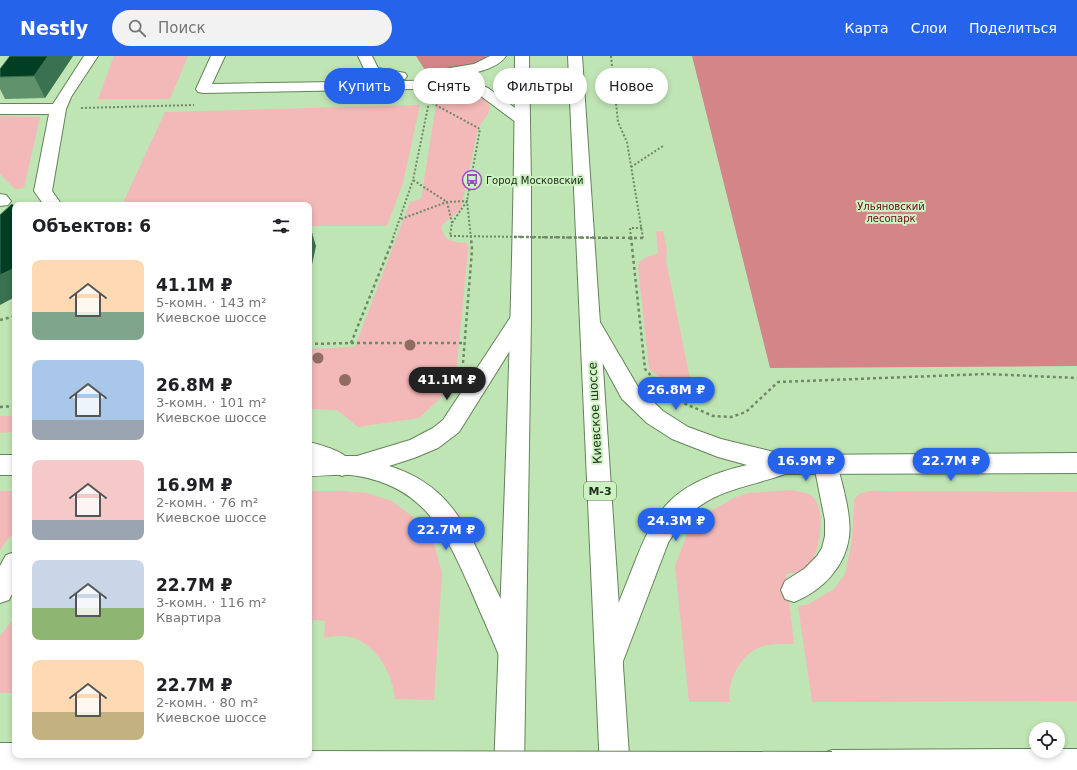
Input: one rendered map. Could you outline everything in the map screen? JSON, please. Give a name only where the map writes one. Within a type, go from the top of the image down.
[{"type":"main road","points":[[51,202],[43,191],[58,109],[64,97],[91,56]]},
{"type":"main road","points":[[218,56],[203,89],[468,84],[483,91],[522,120]]},
{"type":"main road","points":[[365,56],[372,72],[418,78],[483,66],[494,61],[499,56]]},
{"type":"main road","points":[[509,770],[521,317],[523,185],[522,56]]},
{"type":"main road","name":"Киевское шоссе","points":[[575,56],[615,770]]},
{"type":"main road","points":[[0,109],[58,109]]},
{"type":"main road","points":[[312,466],[350,466],[421,446],[442,434],[451,426],[521,317]]},
{"type":"main road","points":[[590,322],[630,393],[655,417],[680,434],[698,442],[741,455],[786,465],[1077,463]]},
{"type":"main road","points":[[312,452],[350,466],[397,478],[422,492],[441,510],[460,538],[468,554],[512,653]]},
{"type":"main road","points":[[0,465],[12,465]]},
{"type":"main road","points":[[609,660],[664,523],[686,501],[711,486],[740,476],[786,465]]},
{"type":"main road","points":[[794,590],[819,574],[832,555],[837,540],[837,513],[826,465]]},
{"type":"main road","points":[[0,591],[12,569]]},
{"type":"main road","points":[[0,758],[278,767],[1077,764]]},
{"type":"path","points":[[467,201],[452,223],[450,236],[643,238],[627,142],[618,122],[611,56]]},
{"type":"path","points":[[350,343],[401,219],[412,180],[428,104]]},
{"type":"path","points":[[434,104],[480,129],[467,201],[472,250],[462,367]]},
{"type":"path","points":[[58,109],[195,105]]},
{"type":"path","points":[[631,167],[663,146]]},
{"type":"path","points":[[412,180],[447,202],[452,223]]},
{"type":"path","points":[[401,219],[447,202],[467,201]]},
{"type":"path","points":[[642,228],[630,228],[646,375]]},
{"type":"path","points":[[0,320],[12,317]]},
{"type":"path","points":[[312,344],[465,344]]},
{"type":"path","points":[[645,369],[670,397],[713,416],[731,418],[746,412],[778,382],[986,374],[1077,378]]},
{"type":"path","points":[[0,407],[12,406]]},
{"type":"shaded area","points":[[114,56],[188,56],[170,99],[98,99]]},
{"type":"shaded area","points":[[485,96],[490,107],[488,114],[478,128],[461,209],[441,226],[444,235],[447,238],[457,242],[467,243],[468,249],[456,375],[446,393],[419,418],[358,427],[337,410],[312,409],[312,349],[355,347],[410,202],[421,199],[436,104],[485,104]]},
{"type":"shaded area","points":[[420,105],[403,183],[387,226],[312,226],[312,202],[123,202],[165,112]]},
{"type":"shaded area","points":[[0,116],[40,117],[24,188],[15,189],[0,174]]},
{"type":"shaded area","points":[[656,231],[663,231],[667,250],[666,260],[695,403],[649,369],[638,267],[639,262],[658,253]]},
{"type":"shaded area","points":[[0,416],[12,416],[12,432],[0,433]]},
{"type":"shaded area","points":[[792,490],[806,493],[813,497],[820,513],[821,524],[818,546],[810,565],[802,571],[786,574],[794,644],[762,646],[745,657],[732,679],[729,695],[730,702],[689,702],[675,566],[687,534],[694,522],[705,514],[736,497],[748,493]]},
{"type":"shaded area","points":[[0,491],[12,491],[12,535],[0,550]]},
{"type":"shaded area","points":[[312,491],[367,493],[392,501],[425,526],[433,540],[442,573],[434,700],[395,699],[391,681],[383,663],[370,648],[363,642],[347,636],[324,638],[325,621],[313,620],[312,626]]},
{"type":"shaded area","points":[[870,491],[1077,492],[1077,701],[812,702],[798,606],[807,605],[834,589],[845,574],[852,541],[854,500],[859,494]]},
{"type":"shaded area","points":[[12,621],[12,693],[0,693],[0,636]]},
{"type":"green space","points":[[416,56],[486,56],[486,63],[442,68],[424,68]]},
{"type":"green space","name":"Ульяновский лесопарк","points":[[692,56],[1077,56],[1077,366],[770,368]]},
{"type":"building","points":[[10,56],[48,56],[34,76],[0,77],[0,69]]},
{"type":"building","points":[[12,204],[12,269],[0,275],[0,215]]},
{"type":"place","name":"Город Московский","points":[[472,180]]}]
